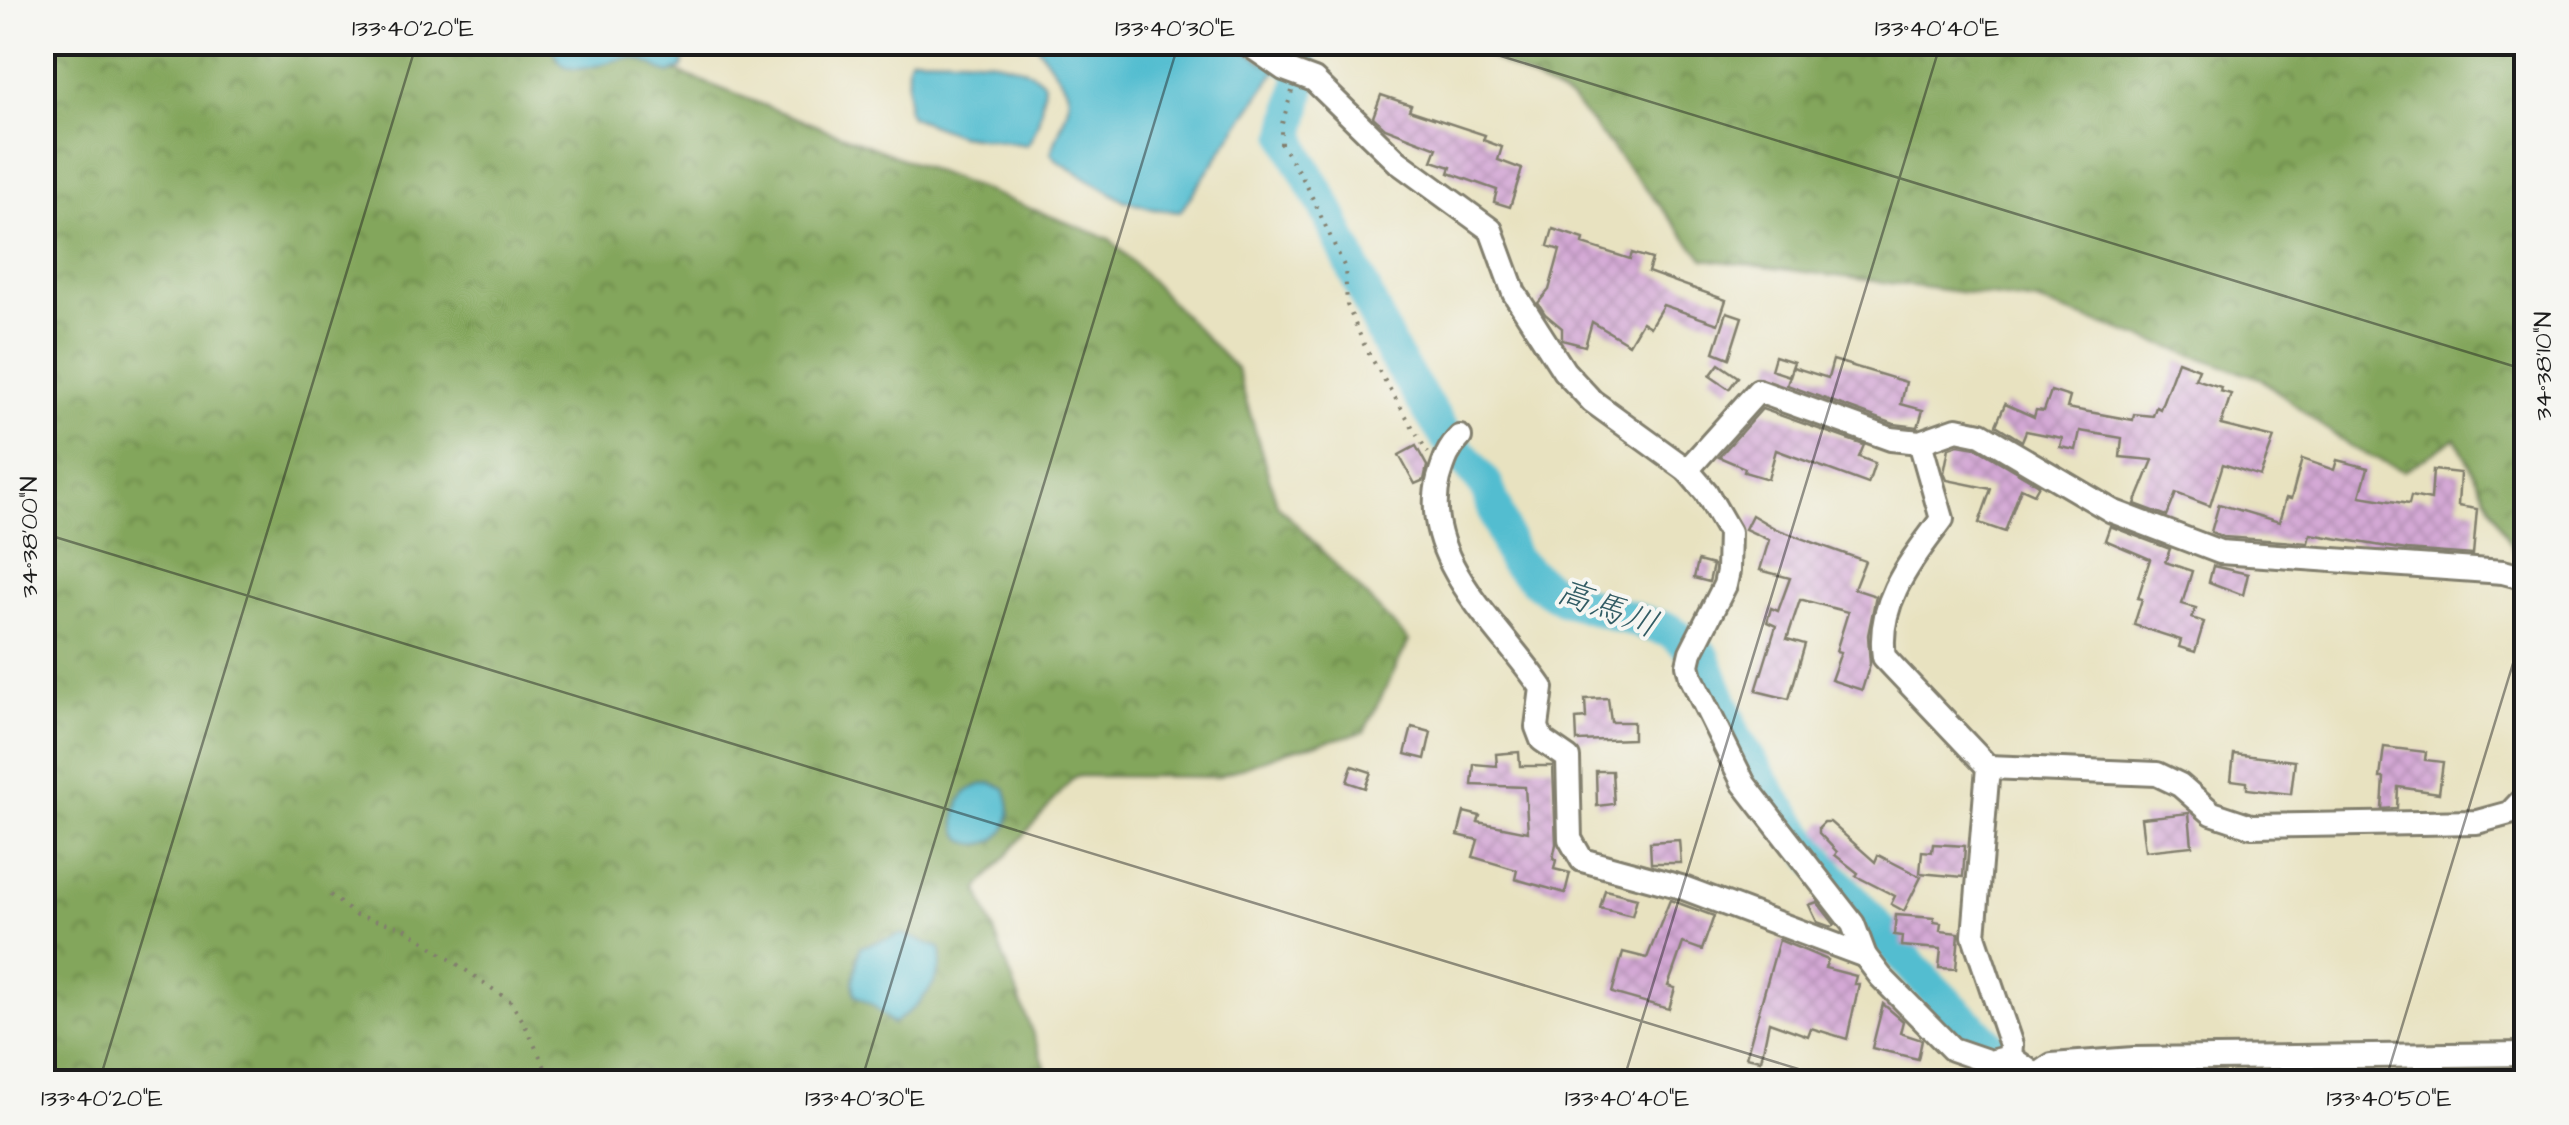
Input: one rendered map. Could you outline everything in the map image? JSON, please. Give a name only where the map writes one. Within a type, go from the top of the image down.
[{"type":"street","points":[[1244,42],[1284,69],[1314,80],[1398,162],[1491,230],[1514,293],[1564,371],[1592,401],[1686,470],[1706,492],[1729,532],[1725,585],[1691,652],[1691,677],[1744,784],[1853,924],[1865,956],[1880,977],[1952,1050],[1990,1062],[2010,1057],[2041,1079],[2052,1065],[2134,1059],[2526,1054]]},
{"type":"street","points":[[1686,470],[1758,391],[1892,439],[1920,442],[1957,429],[1981,434],[2112,511],[2220,552],[2503,572],[2526,578]]},
{"type":"street","points":[[1460,437],[1446,454],[1439,478],[1434,497],[1436,526],[1465,587],[1542,688],[1538,727],[1542,740],[1568,758],[1570,839],[1582,860],[1681,887],[1865,956]]},
{"type":"street","points":[[1920,442],[1942,518],[1897,582],[1881,635],[1884,656],[1988,767],[2157,774],[2180,786],[2212,813],[2250,826],[2477,822],[2510,814],[2526,796]]},
{"type":"street","points":[[2503,572],[2526,565]]},
{"type":"street","points":[[1988,767],[1974,936],[2011,1044],[2010,1057]]},
{"type":"path","points":[[1297,72],[1281,144],[1305,182],[1344,268],[1347,305],[1378,374],[1427,451],[1439,478]]},
{"type":"path","points":[[330,895],[355,914],[405,928],[510,1001],[552,1082]]},
{"type":"green space","points":[[42,43],[661,43],[665,67],[1110,239],[1237,370],[1277,504],[1409,641],[1364,732],[1287,751],[1217,777],[1075,776],[978,889],[1051,1082],[43,1082]]},
{"type":"green space","points":[[1462,43],[2526,43],[2526,549],[2513,550],[2456,438],[2404,471],[2350,447],[2260,378],[2037,302],[1704,259],[1572,100]]},
{"type":"water","points":[[558,42],[688,43],[682,68],[669,74],[632,58],[587,68],[567,67],[554,50]]},
{"type":"water","points":[[1038,42],[1229,43],[1275,72],[1180,212],[1153,209],[1123,200],[1051,153],[1068,96]]},
{"type":"water","points":[[911,57],[982,59],[1033,74],[1044,83],[1038,123],[1027,145],[959,135],[911,117],[907,111]]},
{"type":"water","points":[[991,783],[1005,788],[1010,811],[1006,828],[996,839],[970,843],[960,836],[956,822],[960,802],[969,790]]},
{"type":"water","points":[[903,934],[940,948],[940,970],[928,992],[892,1024],[874,1006],[855,995],[853,981],[860,947]]},
{"type":"building","points":[[1381,95],[1411,105],[1409,110],[1485,135],[1483,140],[1502,147],[1498,160],[1522,169],[1510,207],[1494,202],[1497,190],[1449,173],[1451,167],[1432,161],[1437,148],[1385,128],[1373,117]]},
{"type":"building","points":[[1553,229],[1584,239],[1583,244],[1630,259],[1632,253],[1652,259],[1648,272],[1726,300],[1718,324],[1663,305],[1650,327],[1642,322],[1629,344],[1592,322],[1585,346],[1562,340],[1562,328],[1538,303],[1549,290],[1560,250],[1548,246]]},
{"type":"building","points":[[1727,312],[1742,317],[1729,358],[1714,352]]},
{"type":"building","points":[[1775,356],[1794,362],[1789,376],[1771,370]]},
{"type":"building","points":[[1833,360],[1906,382],[1901,404],[1923,410],[1918,427],[1894,424],[1787,385],[1793,367],[1828,378]]},
{"type":"building","points":[[2178,361],[2199,369],[2195,379],[2231,394],[2221,425],[2274,438],[2260,476],[2223,464],[2210,506],[2176,493],[2167,516],[2135,504],[2153,460],[2120,457],[2122,438],[2080,431],[2076,450],[2060,447],[2062,438],[2026,431],[2022,441],[1996,425],[2005,404],[2034,417],[2036,410],[2044,411],[2051,391],[2070,397],[2067,408],[2133,420],[2134,414],[2153,416],[2156,407],[2160,409]]},
{"type":"building","points":[[1719,364],[1738,377],[1729,389],[1710,376]]},
{"type":"building","points":[[1762,409],[1864,445],[1859,457],[1875,463],[1868,484],[1776,450],[1768,479],[1744,472],[1745,468],[1719,457]]},
{"type":"building","points":[[1416,446],[1427,466],[1424,480],[1415,484],[1399,455]]},
{"type":"building","points":[[1949,448],[1976,448],[2039,485],[2034,494],[2021,488],[2005,532],[1979,523],[1991,489],[1947,480],[1944,473]]},
{"type":"building","points":[[2302,459],[2334,470],[2337,460],[2368,468],[2360,496],[2409,504],[2411,496],[2431,500],[2433,470],[2460,473],[2458,506],[2477,509],[2473,555],[2406,550],[2310,534],[2308,543],[2223,537],[2211,532],[2219,504],[2279,522],[2286,498],[2291,499]]},
{"type":"building","points":[[1752,515],[1776,529],[1865,561],[1854,589],[1876,596],[1868,635],[1870,664],[1862,690],[1831,680],[1848,612],[1800,600],[1787,639],[1805,644],[1789,699],[1756,691],[1776,626],[1767,622],[1771,608],[1778,611],[1790,578],[1760,570],[1769,540],[1745,529]]},
{"type":"building","points":[[2110,526],[2170,549],[2165,562],[2192,571],[2182,604],[2196,608],[2192,618],[2204,622],[2195,652],[2179,647],[2181,640],[2134,625],[2150,559],[2105,540]]},
{"type":"building","points":[[1698,561],[1713,565],[1709,582],[1694,578]]},
{"type":"building","points":[[2213,566],[2248,574],[2243,595],[2209,582]]},
{"type":"building","points":[[1608,698],[1611,722],[1633,722],[1633,739],[1577,741],[1576,719],[1586,718],[1585,699]]},
{"type":"building","points":[[1412,727],[1431,732],[1425,759],[1405,754]]},
{"type":"building","points":[[2384,747],[2426,752],[2425,760],[2443,762],[2439,793],[2398,787],[2397,808],[2382,809]]},
{"type":"building","points":[[1519,752],[1520,766],[1553,766],[1553,859],[1554,869],[1570,873],[1565,893],[1515,879],[1517,870],[1473,857],[1478,840],[1458,835],[1464,812],[1480,816],[1478,822],[1528,832],[1525,787],[1472,785],[1474,764],[1497,766],[1496,754]]},
{"type":"building","points":[[2234,754],[2295,761],[2291,794],[2247,789],[2247,782],[2231,780]]},
{"type":"building","points":[[1352,766],[1371,772],[1365,788],[1347,782]]},
{"type":"building","points":[[1596,771],[1612,771],[1614,804],[1597,806]]},
{"type":"building","points":[[2189,813],[2192,846],[2145,851],[2141,818]]},
{"type":"building","points":[[1824,822],[1830,822],[1875,862],[1878,855],[1921,877],[1904,911],[1891,904],[1895,896],[1856,876],[1858,873],[1835,855],[1837,852],[1819,833]]},
{"type":"building","points":[[1679,840],[1681,863],[1651,863],[1650,842]]},
{"type":"building","points":[[1933,844],[1965,846],[1963,877],[1920,873],[1922,851],[1932,852]]},
{"type":"building","points":[[1605,890],[1637,898],[1632,916],[1600,908]]},
{"type":"building","points":[[1670,900],[1714,916],[1702,950],[1683,943],[1668,986],[1675,988],[1669,1009],[1612,993],[1623,952],[1647,958]]},
{"type":"building","points":[[1817,902],[1835,925],[1817,922],[1809,905]]},
{"type":"building","points":[[1896,915],[1934,918],[1934,922],[1941,923],[1940,931],[1959,933],[1956,969],[1939,968],[1941,949],[1901,946],[1902,936],[1894,935]]},
{"type":"building","points":[[1779,940],[1828,960],[1825,968],[1856,976],[1854,984],[1859,984],[1847,1039],[1811,1028],[1808,1036],[1769,1022],[1761,1060],[1746,1057]]},
{"type":"building","points":[[1883,1004],[1903,1021],[1900,1033],[1922,1040],[1918,1059],[1872,1048]]},
{"type":"waterway","name":"高馬川","points":[[1280,55],[1300,64],[1301,81],[1289,135],[1300,161],[1326,207],[1392,353],[1446,436],[1486,485],[1513,559],[1564,598],[1671,631],[1703,657],[1735,737],[1774,801],[1832,877],[1925,981],[2026,1082]]}]
